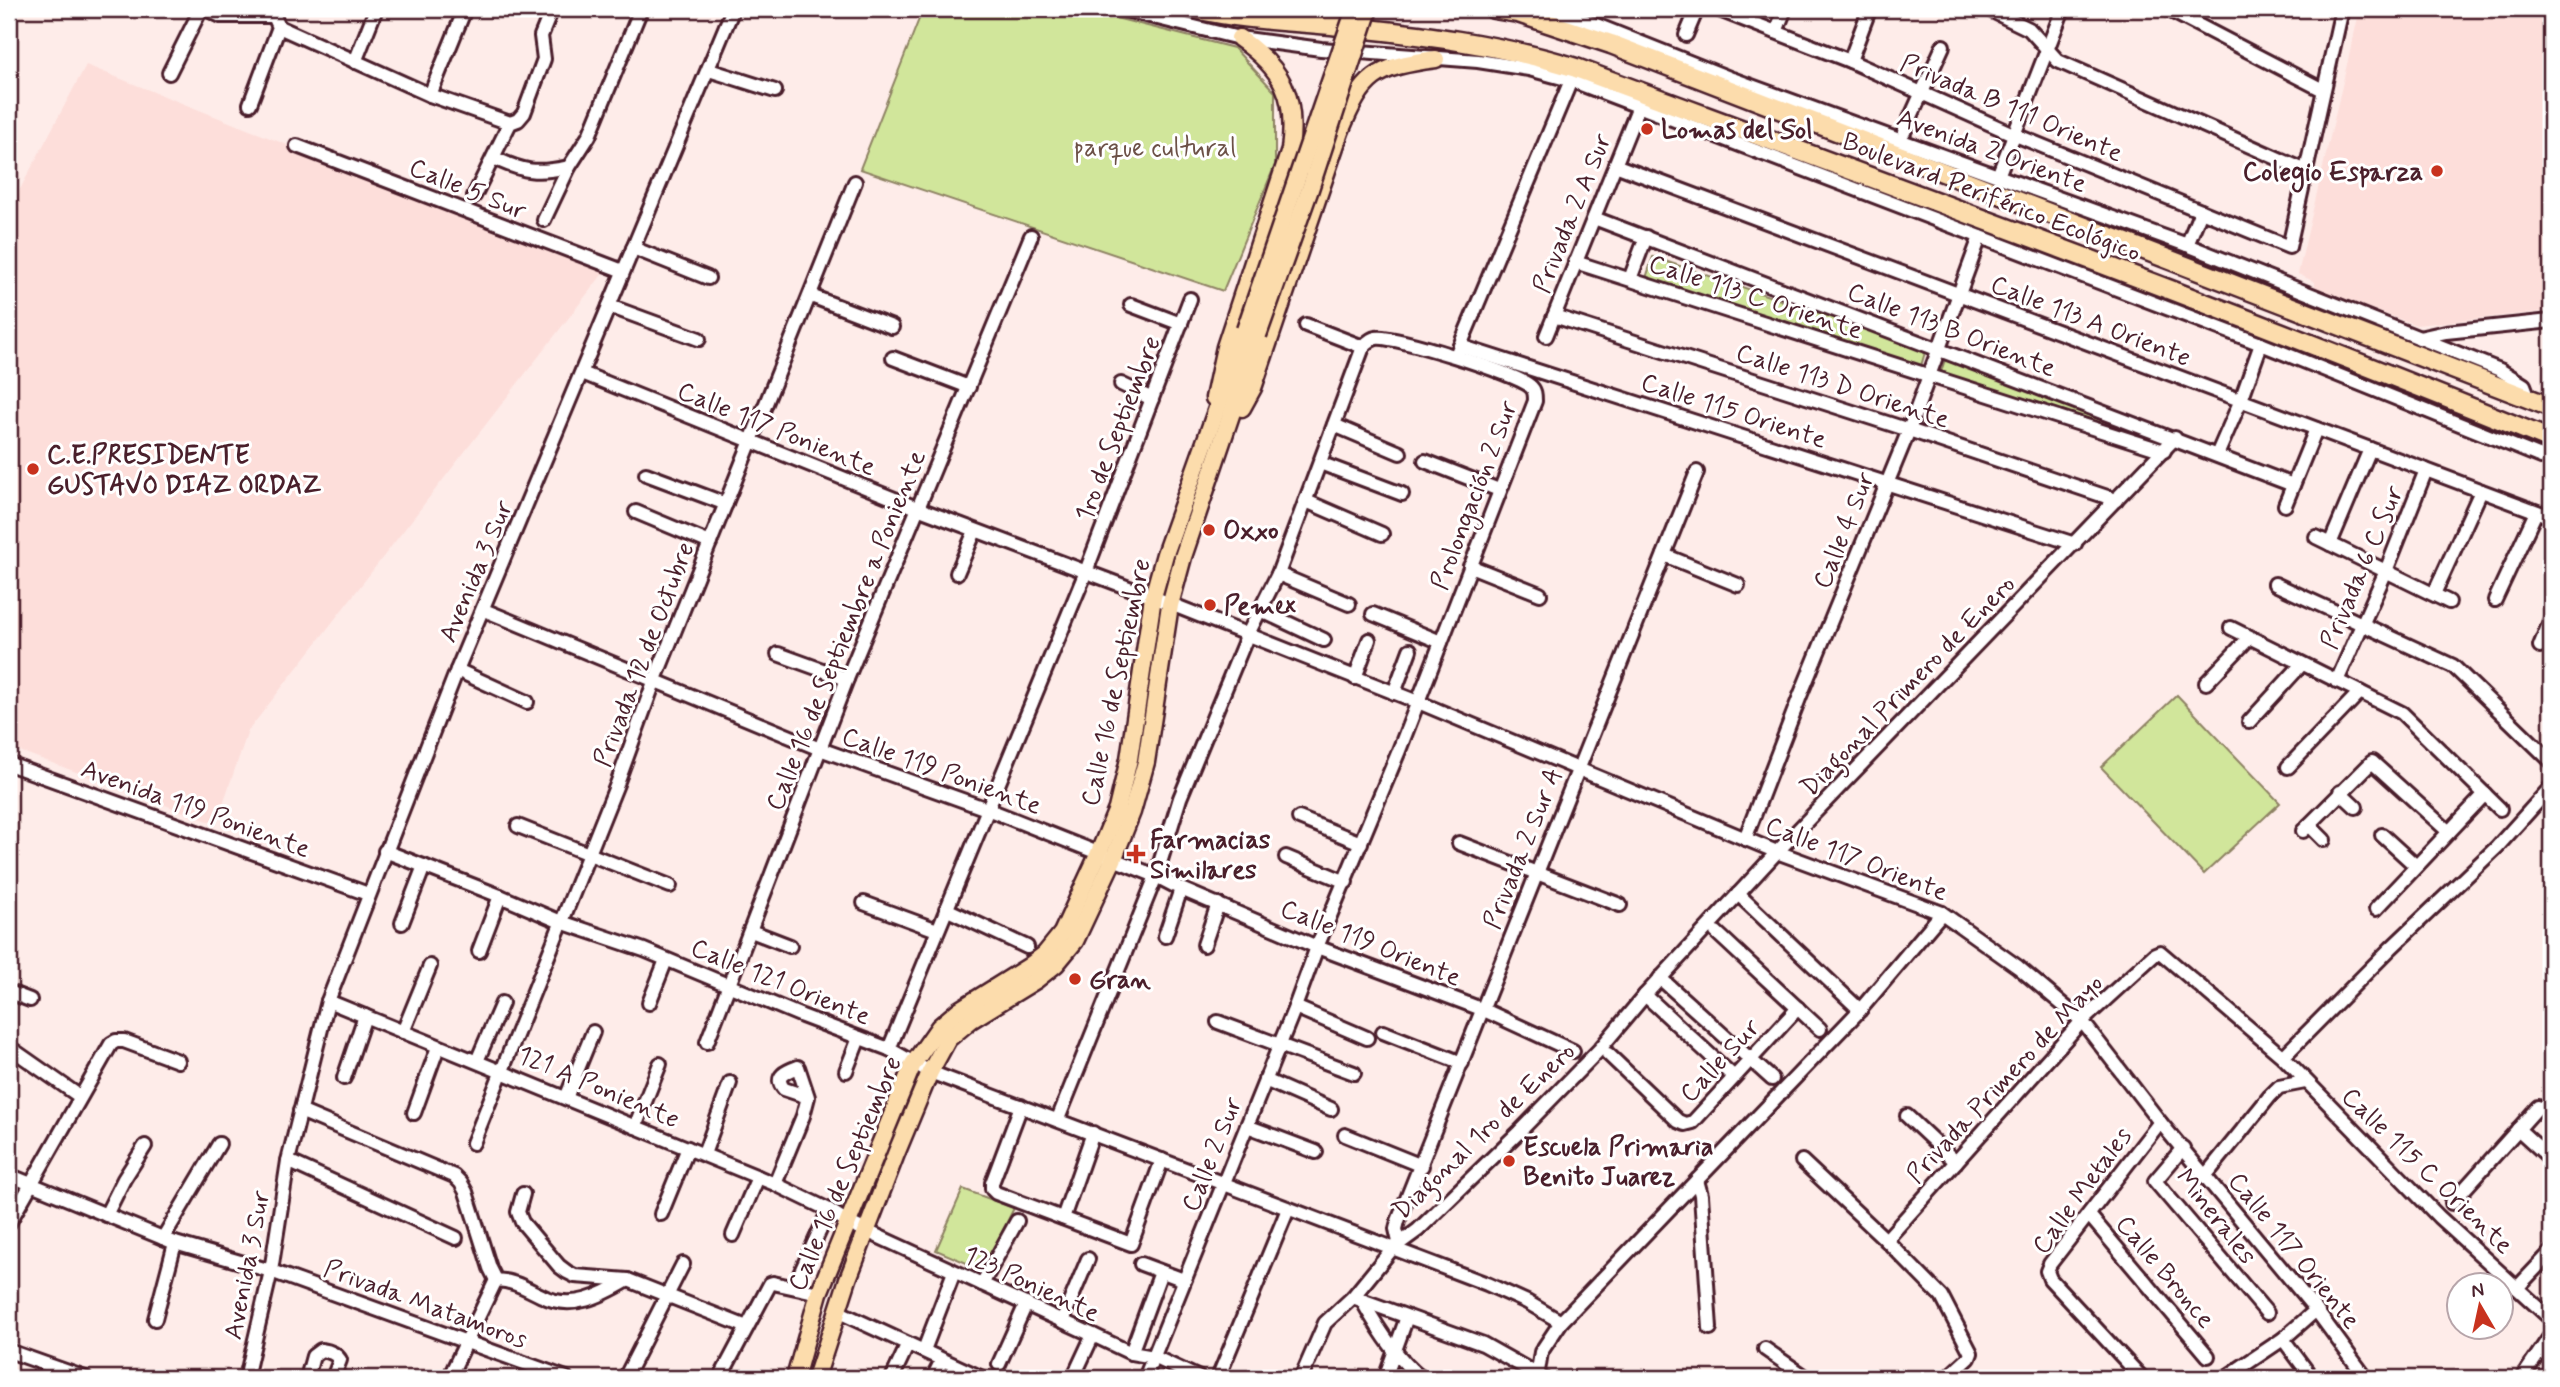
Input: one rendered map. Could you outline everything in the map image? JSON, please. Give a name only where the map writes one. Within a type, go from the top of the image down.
[{"type":"highway","name":"Boulevard Periférico Ecológico","points":[[1196,9],[1258,20],[1378,30],[1539,57],[1573,74],[1847,168],[2387,373],[2551,440]]},
{"type":"highway","name":"Boulevard Periférico Ecológico","points":[[1494,9],[1586,28],[2527,391],[2551,407]]},
{"type":"main road","name":"Calle 16 de Septiembre","points":[[795,1378],[818,1293],[913,1063],[939,1027],[959,1010],[1045,954],[1062,933],[1132,812],[1146,762],[1170,605],[1183,557],[1222,444],[1251,332],[1355,9]]},
{"type":"main road","name":"Calle 16 de Septiembre","points":[[816,1378],[837,1311],[868,1231],[930,1072],[948,1039],[971,1020],[1036,980],[1056,964],[1075,941],[1105,857],[1129,759],[1153,597],[1165,554],[1209,432],[1310,189],[1369,9]]},
{"type":"main road","points":[[1209,432],[1216,380],[1290,150],[1293,124],[1291,101],[1285,85],[1259,52],[1239,38]]},
{"type":"main road","points":[[1222,444],[1252,388],[1353,100],[1368,81],[1386,69],[1436,59]]},
{"type":"street","points":[[169,73],[201,9]]},
{"type":"street","points":[[206,9],[221,16],[277,17],[355,62],[430,95],[510,122],[518,120],[524,113],[544,59],[541,36],[552,9]]},
{"type":"street","points":[[355,62],[376,9]]},
{"type":"street","points":[[430,95],[465,9]]},
{"type":"street","points":[[544,220],[569,167],[589,136],[641,9]]},
{"type":"street","name":"Avenida 3 Sur","points":[[246,1378],[271,1271],[288,1160],[328,1001],[457,670],[733,9]]},
{"type":"street","points":[[1121,9],[1239,38],[1321,49],[1478,61],[1573,74],[1639,106],[2261,344],[2551,461]]},
{"type":"street","name":"Avenida 2 Oriente","points":[[1548,9],[1586,28],[2187,245],[2500,370],[2527,391]]},
{"type":"street","points":[[1586,28],[1595,9]]},
{"type":"street","points":[[1686,35],[1697,9]]},
{"type":"street","name":"Privada B 111 Oriente","points":[[1717,9],[1850,61],[2013,134],[2289,247],[2304,170]]},
{"type":"street","points":[[1776,32],[1785,9]]},
{"type":"street","points":[[1988,9],[2029,29],[2058,61],[2304,170],[2342,9]]},
{"type":"street","points":[[1998,176],[2063,9]]},
{"type":"street","points":[[2167,9],[2323,90]]},
{"type":"street","points":[[1850,61],[1868,13]]},
{"type":"street","points":[[250,104],[277,17]]},
{"type":"street","points":[[1904,132],[1943,46]]},
{"type":"street","points":[[709,70],[775,91]]},
{"type":"street","points":[[1458,351],[1573,74]]},
{"type":"street","name":"Privada 2 A Sur","points":[[1546,337],[1639,106]]},
{"type":"street","points":[[474,196],[510,122]]},
{"type":"street","name":"Calle 5 Sur","points":[[297,146],[623,271]]},
{"type":"street","points":[[494,159],[518,170],[531,172],[569,167]]},
{"type":"street","name":"Calle 113 A Oriente","points":[[1615,165],[2551,517]]},
{"type":"street","name":"Privada 12 de Octubre","points":[[473,1143],[618,784],[654,682],[855,182]]},
{"type":"street","points":[[2187,245],[2201,211]]},
{"type":"street","name":"Calle 113 B Oriente","points":[[1594,218],[2293,485]]},
{"type":"street","name":"Calle 16 de Septiembre a Poniente","points":[[707,1042],[847,679],[1031,236]]},
{"type":"street","points":[[1630,279],[1646,237]]},
{"type":"street","name":"Calle 4 Sur","points":[[1745,839],[1800,696],[1909,430],[1980,237]]},
{"type":"street","points":[[633,248],[708,278]]},
{"type":"street","name":"Calle 113 C Oriente","points":[[1575,262],[2164,451]]},
{"type":"street","points":[[811,296],[892,327]]},
{"type":"street","name":"1ro de Septiembre","points":[[888,1049],[1085,574],[1191,299]]},
{"type":"street","points":[[1131,305],[1181,324]]},
{"type":"street","points":[[609,306],[699,339]]},
{"type":"street","name":"Calle 113 D Oriente","points":[[1554,316],[1909,430],[2116,500]]},
{"type":"street","points":[[2419,338],[2446,332],[2551,321]]},
{"type":"street","points":[[1058,1119],[1156,876],[1180,798],[1247,636],[1278,574],[1363,346],[1306,325]]},
{"type":"street","name":"Calle 115 Oriente","points":[[1363,346],[1370,340],[1385,338],[1458,351],[2075,544]]},
{"type":"street","points":[[2217,455],[2261,344]]},
{"type":"street","name":"Prolongación 2 Sur","points":[[1317,947],[1418,702],[1535,401],[1530,385],[1458,351]]},
{"type":"street","points":[[893,358],[969,387]]},
{"type":"street","name":"Calle 117 Poniente","points":[[582,373],[975,531],[1170,605]]},
{"type":"street","points":[[1121,384],[1152,399]]},
{"type":"street","points":[[1334,425],[1400,453]]},
{"type":"street","points":[[2285,505],[2316,429]]},
{"type":"street","name":"Diagonal Primero de Enero","points":[[1645,995],[1777,852],[2175,438]]},
{"type":"street","points":[[2330,544],[2371,449]]},
{"type":"street","points":[[1425,461],[1499,490]]},
{"type":"street","points":[[1320,463],[1402,494]]},
{"type":"street","name":"Privada 6 C Sur","points":[[2337,681],[2386,571],[2426,470]]},
{"type":"street","name":"Privada 2 Sur A","points":[[1396,1246],[1398,1221],[1697,472]]},
{"type":"street","points":[[646,474],[726,504]]},
{"type":"street","points":[[2434,594],[2481,491]]},
{"type":"street","points":[[1306,501],[1382,534]]},
{"type":"street","points":[[636,512],[710,543]]},
{"type":"street","points":[[2495,600],[2536,512]]},
{"type":"street","points":[[957,573],[975,531]]},
{"type":"street","points":[[2316,537],[2449,602]]},
{"type":"street","points":[[1664,555],[1738,584]]},
{"type":"street","points":[[1470,566],[1540,594]]},
{"type":"street","points":[[1278,574],[1349,604]]},
{"type":"street","points":[[2275,584],[2453,667],[2551,761]]},
{"type":"street","name":"Calle 117 Oriente","points":[[1170,605],[1418,702],[1777,852],[1942,913],[2018,967],[2082,1021],[2160,1122],[2316,1310],[2367,1378]]},
{"type":"street","name":"Calle 119 Poniente","points":[[484,610],[820,749],[987,809],[1105,857]]},
{"type":"street","points":[[1260,610],[1324,640]]},
{"type":"street","points":[[1373,614],[1441,642]]},
{"type":"street","points":[[2540,646],[2551,619]]},
{"type":"street","points":[[2231,628],[2402,713],[2500,809]]},
{"type":"street","points":[[2206,683],[2249,638]]},
{"type":"street","points":[[1355,678],[1369,640]]},
{"type":"street","points":[[1394,693],[1410,650]]},
{"type":"street","points":[[778,654],[847,679]]},
{"type":"street","points":[[2249,722],[2302,664]]},
{"type":"street","points":[[457,670],[527,702]]},
{"type":"street","points":[[2288,767],[2360,692]]},
{"type":"street","points":[[2324,840],[2306,828],[2372,762],[2449,832]]},
{"type":"street","name":"Avenida 119 Poniente","points":[[9,764],[368,894]]},
{"type":"street","points":[[2283,1057],[2497,846],[2551,787]]},
{"type":"street","points":[[2340,792],[2356,807]]},
{"type":"street","points":[[2376,909],[2485,794]]},
{"type":"street","points":[[1299,818],[1361,843]]},
{"type":"street","points":[[518,826],[670,886]]},
{"type":"street","points":[[2382,835],[2416,866]]},
{"type":"street","points":[[1459,843],[1620,905]]},
{"type":"street","name":"Calle 121 Oriente","points":[[385,851],[888,1049],[930,1072],[1288,1209],[1396,1246],[1527,1302],[1561,1322]]},
{"type":"street","points":[[1286,856],[1346,882]]},
{"type":"street","name":"Calle 119 Oriente","points":[[1105,857],[1156,876],[1317,947],[1484,1010],[1573,1051]]},
{"type":"street","points":[[402,923],[424,866]]},
{"type":"street","points":[[1165,936],[1181,889]]},
{"type":"street","points":[[1738,894],[1860,1010]]},
{"type":"street","points":[[479,951],[500,896]]},
{"type":"street","points":[[864,903],[937,930]]},
{"type":"street","points":[[1204,946],[1219,904]]},
{"type":"street","points":[[946,909],[1027,947]]},
{"type":"street","points":[[1358,1299],[1483,1344],[1539,1377],[1541,1353],[1561,1322],[1860,1010],[1942,913]]},
{"type":"street","points":[[751,931],[790,946]]},
{"type":"street","points":[[1716,932],[1820,1029]]},
{"type":"street","name":"Calle 2 Sur","points":[[1145,1378],[1317,947]]},
{"type":"street","name":"Calle 115 C Oriente","points":[[2160,952],[2283,1057],[2439,1217],[2517,1288],[2549,1311]]},
{"type":"street","name":"Privada Primero de Mayo","points":[[1886,1240],[2082,1021],[2160,952]]},
{"type":"street","points":[[649,1003],[666,960]]},
{"type":"street","points":[[403,1032],[430,966]]},
{"type":"street","points":[[1660,978],[1772,1079]]},
{"type":"street","points":[[9,992],[30,1000]]},
{"type":"street","points":[[1645,995],[1734,1077]]},
{"type":"street","name":"Diagonal 1ro de Enero","points":[[1301,1378],[1325,1323],[1358,1299],[1396,1246],[1418,1230],[1519,1132],[1599,1050],[1645,995]]},
{"type":"street","name":"121 A Poniente","points":[[328,1001],[775,1184],[829,1210],[849,1223]]},
{"type":"street","points":[[477,1061],[502,1003]]},
{"type":"street","points":[[1295,1007],[1367,1038]]},
{"type":"street","name":"Calle Sur","points":[[1608,1054],[1678,1121],[1685,1124],[1693,1122],[1798,1009]]},
{"type":"street","points":[[344,1078],[365,1016]]},
{"type":"street","points":[[1218,1022],[1354,1073]]},
{"type":"street","points":[[566,1098],[593,1032]]},
{"type":"street","points":[[1383,1032],[1462,1063]]},
{"type":"street","points":[[846,1071],[859,1038]]},
{"type":"street","points":[[9,1223],[111,1044],[124,1041],[178,1061]]},
{"type":"street","points":[[9,1047],[79,1096]]},
{"type":"street","points":[[414,1113],[438,1047]]},
{"type":"street","points":[[635,1127],[660,1064]]},
{"type":"street","points":[[1265,1080],[1331,1109]]},
{"type":"street","points":[[2206,1175],[2279,1087],[2305,1082]]},
{"type":"street","points":[[704,1154],[730,1083]]},
{"type":"street","points":[[775,1184],[808,1097]]},
{"type":"street","points":[[1021,1106],[992,1183],[992,1189],[996,1193],[1131,1244],[1162,1160]]},
{"type":"street","points":[[2452,1203],[2538,1107]]},
{"type":"street","points":[[300,1111],[454,1176],[466,1192],[496,1280]]},
{"type":"street","points":[[1907,1116],[1956,1162]]},
{"type":"street","name":"Calle Metales","points":[[2142,1378],[2050,1279],[2047,1271],[2160,1122]]},
{"type":"street","points":[[1247,1126],[1316,1152]]},
{"type":"street","points":[[2518,1129],[2551,1158]]},
{"type":"street","points":[[1063,1218],[1093,1133]]},
{"type":"street","points":[[1345,1136],[1422,1166]]},
{"type":"street","points":[[155,1319],[169,1240],[219,1144]]},
{"type":"street","points":[[106,1215],[145,1146]]},
{"type":"street","points":[[661,1214],[688,1148]]},
{"type":"street","name":"Minerales","points":[[2183,1148],[2155,1181],[2266,1313]]},
{"type":"street","name":"Avenida 3 Sur","points":[[288,1160],[456,1238]]},
{"type":"street","points":[[1802,1161],[1942,1297],[1969,1347],[1969,1358],[1947,1378]]},
{"type":"street","name":"Privada Matamoros","points":[[9,1175],[169,1240],[271,1271],[566,1378]]},
{"type":"street","points":[[733,1235],[758,1177]]},
{"type":"street","points":[[1697,1180],[1701,1195],[1710,1328]]},
{"type":"street","points":[[523,1194],[518,1212],[522,1222],[559,1266],[575,1276],[628,1280],[747,1327]]},
{"type":"street","points":[[1218,1378],[1288,1209]]},
{"type":"street","points":[[794,1287],[829,1210]]},
{"type":"street","name":"Calle Bronce","points":[[2089,1215],[2208,1356]]},
{"type":"street","points":[[982,1284],[1017,1221]]},
{"type":"street","name":"123 Poniente","points":[[849,1223],[1131,1353],[1154,1357],[1199,1378]]},
{"type":"street","points":[[2517,1288],[2551,1252]]},
{"type":"street","points":[[1062,1321],[1088,1259]]},
{"type":"street","points":[[625,1378],[683,1264]]},
{"type":"street","points":[[1141,1264],[1184,1280]]},
{"type":"street","points":[[924,1350],[954,1272]]},
{"type":"street","points":[[1131,1353],[1161,1272]]},
{"type":"street","points":[[496,1280],[512,1281],[556,1302],[570,1303],[587,1300],[628,1280]]},
{"type":"street","points":[[449,1378],[496,1280]]},
{"type":"street","points":[[720,1378],[770,1284],[818,1293]]},
{"type":"street","points":[[1358,1299],[1410,1370],[1421,1378]]},
{"type":"street","points":[[999,1364],[1026,1304]]},
{"type":"street","points":[[2230,1377],[2283,1339],[2316,1310]]},
{"type":"street","points":[[837,1311],[982,1378]]},
{"type":"street","points":[[1385,1378],[1407,1317]]},
{"type":"street","points":[[1073,1378],[1093,1335]]},
{"type":"street","points":[[2522,1378],[2551,1335]]},
{"type":"street","points":[[2283,1339],[2312,1378]]},
{"type":"street","points":[[892,1378],[908,1344]]},
{"type":"street","points":[[1765,1349],[1807,1378]]},
{"type":"street","points":[[307,1378],[313,1356],[321,1350],[329,1351],[340,1360],[333,1378]]},
{"type":"street","points":[[9,1351],[85,1378]]},
{"type":"street","points":[[933,1378],[942,1360]]},
{"type":"shaded area","name":"Colegio Esparza","points":[[2360,9],[2551,9],[2551,311],[2416,325],[2315,289],[2315,282],[2298,274]]},
{"type":"shaded area","points":[[86,65],[605,271],[248,731],[216,824],[9,747],[9,210]]},
{"type":"green space","name":"parque cultural","points":[[923,9],[1090,9],[1234,48],[1275,92],[1275,165],[1223,291],[860,169]]},
{"type":"green space","points":[[1653,257],[1926,349],[1921,366],[1646,278]]},
{"type":"green space","points":[[1945,360],[2166,441],[2161,447],[1940,374]]},
{"type":"green space","points":[[2177,695],[2280,803],[2204,874],[2101,767]]},
{"type":"green space","points":[[963,1189],[1014,1208],[983,1270],[936,1250]]},
{"type":"place","name":"Lomas del Sol","points":[[1647,129]]},
{"type":"place","name":"Colegio Esparza","points":[[2437,171]]},
{"type":"place","name":"C.E.PRESIDENTE GUSTAVO DIAZ ORDAZ","points":[[33,469]]},
{"type":"place","name":"Oxxo","points":[[1209,530]]},
{"type":"place","name":"Pemex","points":[[1210,605]]},
{"type":"place","name":"Farmacias Similares","points":[[1136,854]]},
{"type":"place","name":"Gran","points":[[1075,979]]},
{"type":"place","name":"Escuela Primaria Benito Juarez","points":[[1509,1161]]}]
